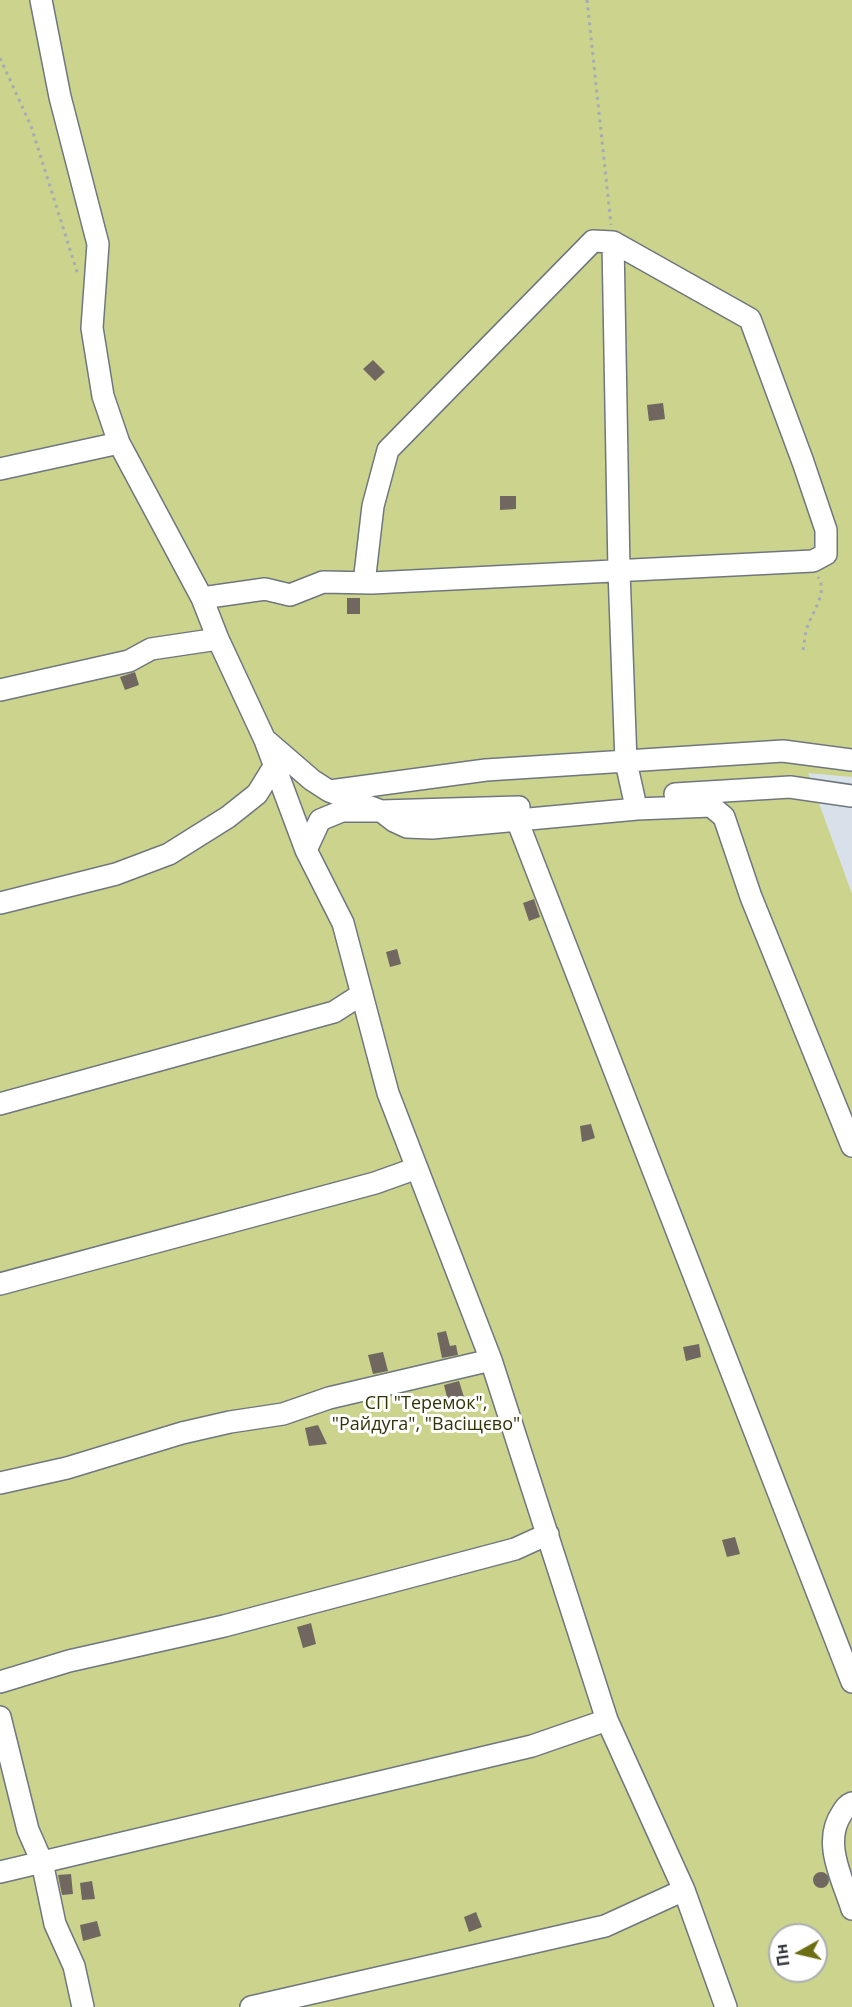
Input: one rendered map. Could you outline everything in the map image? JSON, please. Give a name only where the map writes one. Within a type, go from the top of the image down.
[{"type":"street","points":[[41,0],[60,97],[98,244],[92,328],[103,396],[119,443],[202,598],[218,639],[265,740],[306,850],[343,923],[388,1093],[491,1360],[607,1720],[684,1890],[726,2007]]},
{"type":"street","points":[[202,598],[265,589],[290,594],[323,582],[364,583],[813,561],[826,554],[826,530],[750,319],[613,242],[593,241],[388,450],[373,506],[364,583]]},
{"type":"street","points":[[613,242],[619,571],[627,762],[634,798]]},
{"type":"street","points":[[0,469],[119,443]]},
{"type":"street","points":[[0,690],[129,661],[151,649],[218,639]]},
{"type":"street","points":[[265,740],[312,780],[329,791],[381,811],[407,827],[432,828],[697,805],[711,806],[724,817],[751,897],[852,1146]]},
{"type":"street","points":[[329,791],[486,770],[783,751],[852,760]]},
{"type":"street","points":[[0,903],[116,874],[169,854],[228,817],[257,794],[274,765]]},
{"type":"street","points":[[306,850],[320,820],[342,811],[515,807],[790,786],[852,796]]},
{"type":"street","points":[[517,820],[852,1682]]},
{"type":"street","points":[[0,1104],[334,1012],[362,994]]},
{"type":"street","points":[[0,1284],[375,1183],[417,1168]]},
{"type":"street","points":[[0,1484],[67,1468],[182,1433],[230,1422],[283,1414],[329,1398],[491,1360]]},
{"type":"street","points":[[0,1682],[69,1661],[224,1626],[515,1549],[548,1534]]},
{"type":"street","points":[[0,1716],[28,1830],[42,1862],[55,1924],[75,1966],[83,2007]]},
{"type":"street","points":[[0,1872],[532,1746],[607,1720]]},
{"type":"street","points":[[852,1803],[848,1805],[834,1825],[833,1853],[852,1909]]},
{"type":"street","points":[[251,2007],[605,1926],[684,1890]]},
{"type":"path","points":[[587,0],[613,242]]},
{"type":"path","points":[[0,58],[31,126],[81,284]]},
{"type":"path","points":[[801,562],[812,569],[821,580],[820,599],[811,615],[803,650]]},
{"type":"green space","name":"СП \"Теремок\", \"Райдуга\", \"Васіщєво\"","points":[[0,0],[852,0],[852,777],[808,773],[852,894],[852,2007],[0,2007]]},
{"type":"building","points":[[373,360],[385,372],[375,381],[363,369]]},
{"type":"building","points":[[663,403],[665,419],[649,421],[647,405]]},
{"type":"building","points":[[500,496],[516,496],[516,509],[500,510]]},
{"type":"building","points":[[347,598],[360,598],[360,614],[347,614]]},
{"type":"building","points":[[135,672],[139,685],[125,690],[120,677]]},
{"type":"building","points":[[534,899],[540,917],[529,921],[523,903]]},
{"type":"building","points":[[397,949],[401,964],[390,967],[386,952]]},
{"type":"building","points":[[591,1124],[595,1138],[582,1142],[580,1126]]},
{"type":"building","points":[[446,1331],[450,1346],[456,1345],[458,1355],[442,1358],[437,1333]]},
{"type":"building","points":[[699,1344],[701,1357],[686,1361],[683,1347]]},
{"type":"building","points":[[383,1352],[388,1371],[373,1374],[368,1355]]},
{"type":"building","points":[[459,1381],[464,1397],[448,1401],[444,1385]]},
{"type":"building","points":[[318,1425],[327,1444],[309,1446],[305,1428]]},
{"type":"building","points":[[735,1537],[740,1554],[727,1557],[722,1540]]},
{"type":"building","points":[[311,1623],[316,1644],[303,1648],[297,1627]]},
{"type":"building","points":[[821,1872],[829,1880],[821,1888],[813,1880]]},
{"type":"building","points":[[71,1874],[73,1894],[62,1895],[58,1875]]},
{"type":"building","points":[[92,1881],[95,1899],[82,1900],[80,1883]]},
{"type":"building","points":[[476,1912],[482,1927],[469,1932],[464,1917]]},
{"type":"building","points":[[97,1921],[101,1936],[83,1941],[80,1925]]}]
